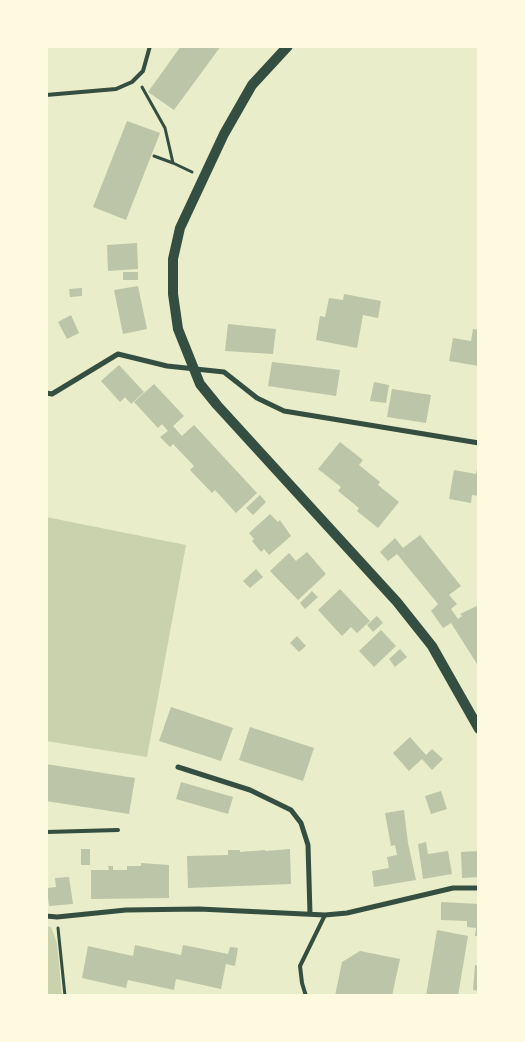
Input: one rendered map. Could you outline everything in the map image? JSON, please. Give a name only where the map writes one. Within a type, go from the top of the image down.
[{"type":"main road","points":[[288,46],[252,86],[203,178],[180,228],[173,260],[173,294],[178,329],[200,384],[217,406],[397,602],[432,646],[479,729]]},
{"type":"street","points":[[46,393],[52,394],[118,354],[167,366],[224,372],[257,398],[284,411],[479,443]]},
{"type":"street","points":[[178,767],[250,790],[291,810],[301,823],[308,845],[310,914]]},
{"type":"street","points":[[46,916],[57,918],[135,910],[199,909],[325,915],[347,913],[453,888],[479,888]]},
{"type":"lane","points":[[46,95],[116,89],[132,82],[142,71],[150,46]]},
{"type":"lane","points":[[46,832],[118,830]]},
{"type":"lane","points":[[306,996],[300,966],[325,915]]},
{"type":"path","points":[[147,93],[164,128],[173,163]]},
{"type":"path","points":[[154,156],[203,178]]},
{"type":"path","points":[[57,918],[66,996]]},
{"type":"green space","points":[[46,517],[186,545],[147,757],[46,741]]},
{"type":"green space","points":[[46,926],[51,927],[57,943],[62,996],[46,996]]},
{"type":"building","points":[[181,46],[221,46],[174,110],[148,92]]},
{"type":"building","points":[[127,121],[160,133],[126,220],[93,207]]},
{"type":"building","points":[[137,243],[138,269],[108,271],[107,245]]},
{"type":"building","points":[[123,272],[138,272],[138,280],[123,280]]},
{"type":"building","points":[[138,286],[147,329],[123,334],[114,290]]},
{"type":"building","points":[[82,288],[82,296],[70,297],[69,289]]},
{"type":"building","points":[[344,294],[381,301],[378,318],[363,315],[357,348],[316,340],[320,316],[325,317],[329,298],[343,300]]},
{"type":"building","points":[[71,315],[79,333],[67,339],[58,322]]},
{"type":"building","points":[[228,324],[276,329],[273,354],[225,351]]},
{"type":"building","points":[[473,329],[479,330],[479,366],[449,361],[453,338],[471,341]]},
{"type":"building","points":[[272,362],[340,370],[336,396],[268,386]]},
{"type":"building","points":[[119,365],[144,392],[131,404],[125,397],[120,402],[101,381]]},
{"type":"building","points":[[374,382],[389,385],[386,403],[370,401]]},
{"type":"building","points":[[154,384],[184,416],[173,426],[182,436],[194,425],[257,493],[236,513],[215,490],[212,493],[190,470],[194,466],[173,444],[170,447],[160,437],[168,431],[162,424],[158,428],[134,402]]},
{"type":"building","points":[[392,389],[431,395],[426,423],[387,417]]},
{"type":"building","points":[[340,442],[363,460],[359,465],[380,482],[378,485],[399,502],[378,528],[357,511],[359,508],[338,491],[341,487],[318,469]]},
{"type":"building","points":[[478,465],[479,496],[472,495],[471,503],[449,499],[454,470],[476,474]]},
{"type":"building","points":[[260,495],[266,502],[253,515],[246,508]]},
{"type":"building","points":[[270,514],[278,522],[280,520],[291,536],[269,555],[264,549],[261,552],[252,541],[254,539],[249,533]]},
{"type":"building","points":[[420,535],[461,586],[449,595],[457,604],[451,609],[458,619],[462,616],[460,614],[479,605],[477,664],[451,623],[443,628],[431,611],[438,604],[397,554],[388,561],[380,552],[395,538],[403,548]]},
{"type":"building","points":[[307,552],[326,574],[298,600],[270,571],[289,553],[296,561]]},
{"type":"building","points":[[256,569],[263,577],[250,588],[243,581]]},
{"type":"building","points":[[340,589],[370,621],[357,633],[351,627],[342,636],[318,610]]},
{"type":"building","points":[[312,591],[318,597],[305,609],[300,603]]},
{"type":"building","points":[[377,616],[383,623],[373,632],[367,625]]},
{"type":"building","points":[[381,630],[396,646],[374,667],[359,651]]},
{"type":"building","points":[[297,636],[306,646],[299,652],[290,643]]},
{"type":"building","points":[[400,649],[407,657],[395,667],[389,659]]},
{"type":"building","points":[[171,707],[233,728],[221,761],[159,741]]},
{"type":"building","points":[[250,727],[314,748],[303,781],[239,760]]},
{"type":"building","points":[[410,737],[426,755],[432,749],[443,759],[432,770],[422,759],[409,771],[393,753]]},
{"type":"building","points":[[46,764],[135,778],[129,814],[46,801]]},
{"type":"building","points":[[181,782],[233,797],[228,814],[176,799]]},
{"type":"building","points":[[441,791],[447,809],[431,814],[425,796]]},
{"type":"building","points":[[404,810],[408,843],[416,880],[374,887],[372,871],[389,868],[387,857],[397,855],[395,845],[391,846],[385,813]]},
{"type":"building","points":[[426,842],[428,854],[448,851],[452,874],[423,879],[418,844]]},
{"type":"building","points":[[81,849],[90,849],[90,865],[81,865]]},
{"type":"building","points":[[290,849],[291,884],[188,888],[187,856],[228,855],[228,850],[240,850],[240,852]]},
{"type":"building","points":[[479,851],[479,877],[462,878],[461,852]]},
{"type":"building","points":[[141,863],[169,865],[169,898],[91,899],[91,870],[109,870],[108,866],[113,866],[113,870],[127,870],[127,866],[141,866]]},
{"type":"building","points":[[69,877],[73,904],[49,906],[47,888],[56,887],[55,878]]},
{"type":"building","points":[[441,902],[479,904],[479,936],[475,936],[476,928],[467,927],[467,921],[441,920]]},
{"type":"building","points":[[437,930],[468,936],[458,996],[426,996]]},
{"type":"building","points":[[135,945],[181,955],[183,945],[228,954],[230,947],[238,948],[235,966],[226,964],[221,989],[176,979],[174,990],[128,980],[126,988],[82,978],[88,946],[133,956]]},
{"type":"building","points":[[360,951],[400,959],[392,996],[335,996],[342,962]]},
{"type":"building","points":[[475,965],[479,966],[479,991],[473,990]]}]
